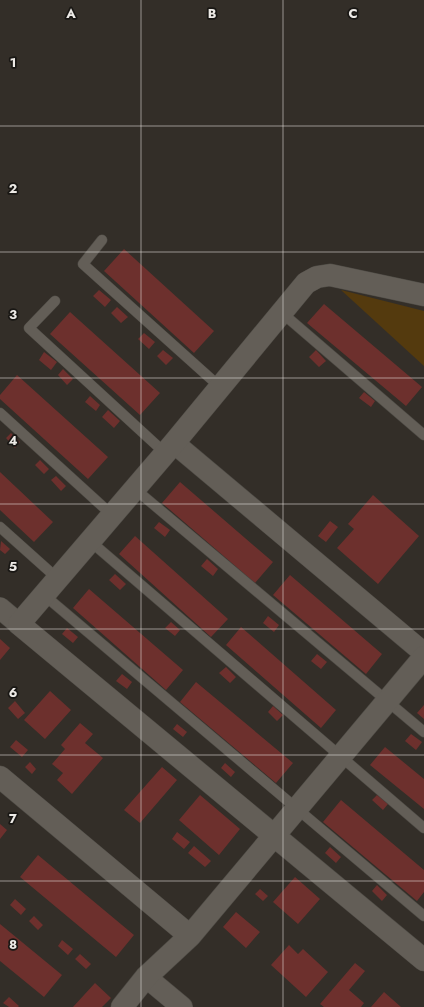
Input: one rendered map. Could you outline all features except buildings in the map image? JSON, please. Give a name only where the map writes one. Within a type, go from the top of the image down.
[{"type":"street","points":[[19,624],[170,448],[306,283],[317,277],[330,275],[424,295]]},
{"type":"street","points":[[170,448],[424,653]]},
{"type":"street","points":[[0,608],[424,960]]},
{"type":"street","points":[[122,1007],[146,977],[190,936],[424,657]]},
{"type":"street","points":[[0,777],[190,936]]},
{"type":"street","points":[[146,977],[182,1007]]},
{"type":"lane","points":[[102,240],[82,264],[220,387]]},
{"type":"lane","points":[[55,301],[28,328],[170,448]]},
{"type":"lane","points":[[281,312],[424,435]]},
{"type":"lane","points":[[0,413],[112,515]]},
{"type":"lane","points":[[135,489],[424,732]]},
{"type":"lane","points":[[0,527],[51,587],[298,809],[424,916]]},
{"type":"lane","points":[[90,541],[424,828]]},
{"type":"shaded area","points":[[341,290],[424,311],[424,366]]}]
